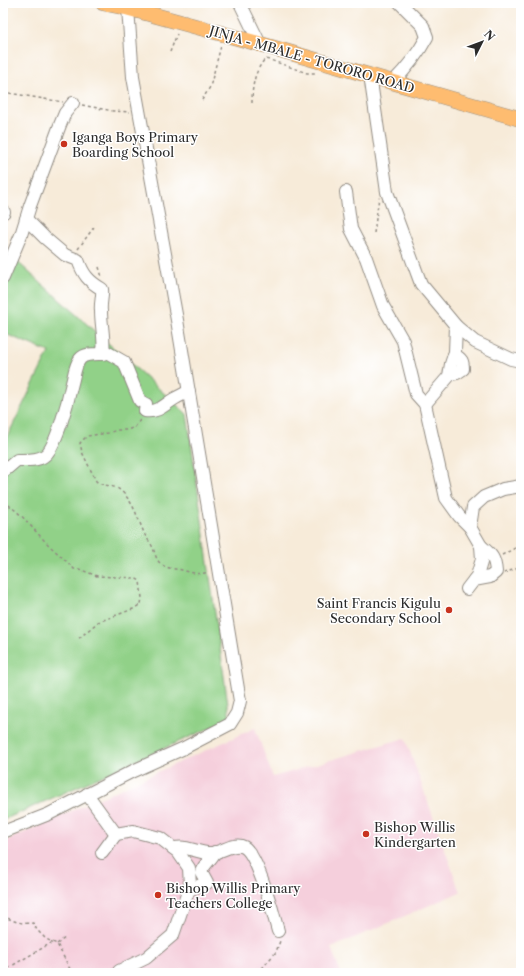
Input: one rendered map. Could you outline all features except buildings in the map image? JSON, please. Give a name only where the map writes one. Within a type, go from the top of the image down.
[{"type":"main road","name":"JINJA - MBALE - TORORO ROAD","points":[[103,3],[181,22],[521,119]]},
{"type":"street","points":[[240,3],[260,44]]},
{"type":"street","points":[[393,82],[420,52],[427,37],[423,26],[400,3]]},
{"type":"street","points":[[3,832],[49,814],[230,724],[237,713],[240,701],[188,391],[133,78],[128,8]]},
{"type":"street","points":[[370,75],[387,192],[421,284],[456,326],[475,342],[511,359],[521,361]]},
{"type":"street","points":[[3,278],[21,235],[64,114],[72,103]]},
{"type":"street","points":[[346,192],[351,229],[366,258],[383,306],[403,341],[416,394],[425,404],[446,498],[459,516],[470,527],[481,546],[490,553],[494,559],[496,572],[490,577],[471,584],[477,576],[482,559],[481,546]]},
{"type":"street","points":[[3,472],[17,460],[38,458],[44,456],[48,452],[60,426],[80,359],[84,356],[103,354],[104,350],[100,310],[102,289],[96,286],[83,274],[78,260],[65,255],[26,219]]},
{"type":"street","points":[[425,404],[441,387],[450,374],[454,355],[456,326]]},
{"type":"street","points":[[104,350],[124,362],[140,401],[146,404],[145,411],[157,411],[188,391]]},
{"type":"street","points":[[470,527],[473,507],[484,497],[503,489],[521,486]]},
{"type":"street","points":[[87,794],[116,834]]},
{"type":"street","points":[[102,853],[116,834],[133,831],[160,838],[178,852],[189,868],[190,886],[173,935],[146,958],[119,971]]},
{"type":"street","points":[[173,848],[185,848],[212,853],[232,846],[242,846],[246,848],[254,859],[278,931]]},
{"type":"street","points":[[188,890],[207,883],[201,872],[203,866],[211,859],[215,852]]},
{"type":"path","points":[[170,52],[181,22]]},
{"type":"path","points":[[202,100],[210,87],[224,34]]},
{"type":"path","points":[[252,103],[252,87],[255,76],[259,66],[265,59],[307,73],[322,73]]},
{"type":"path","points":[[74,258],[94,227]]},
{"type":"path","points":[[145,411],[135,427],[127,430],[117,430],[87,436],[80,443],[82,452],[96,482],[99,484],[110,485],[121,490],[133,506],[144,534],[152,546],[160,564],[168,568],[201,574],[218,568]]},
{"type":"path","points":[[3,502],[26,520],[51,548],[74,568],[98,576],[130,577],[140,581],[142,598],[141,604],[133,609],[98,622],[76,640]]},
{"type":"path","points":[[494,559],[521,545]]},
{"type":"path","points":[[496,572],[507,573],[521,567]]},
{"type":"path","points":[[3,915],[11,921],[25,924],[33,923],[36,930],[46,939],[57,944],[72,973]]},
{"type":"path","points":[[258,973],[276,952],[280,943],[278,931]]},
{"type":"path","points":[[57,944],[66,937]]},
{"type":"path","points":[[3,971],[53,942]]},
{"type":"shaded area","name":"Bishop Willis Primary Teachers College","points":[[255,728],[273,777],[405,738],[460,892],[331,948],[341,973],[3,973],[3,842]]},
{"type":"green space","points":[[12,257],[187,414],[230,719],[3,820],[3,436],[7,437],[49,352],[3,333],[3,283]]},
{"type":"place","name":"Iganga Boys Primary Boarding School","points":[[64,144]]},
{"type":"place","name":"Saint Francis Kigulu Secondary School","points":[[449,610]]},
{"type":"place","name":"Bishop Willis Kindergarten","points":[[366,834]]},
{"type":"place","name":"Bishop Willis Primary Teachers College","points":[[158,895]]}]
